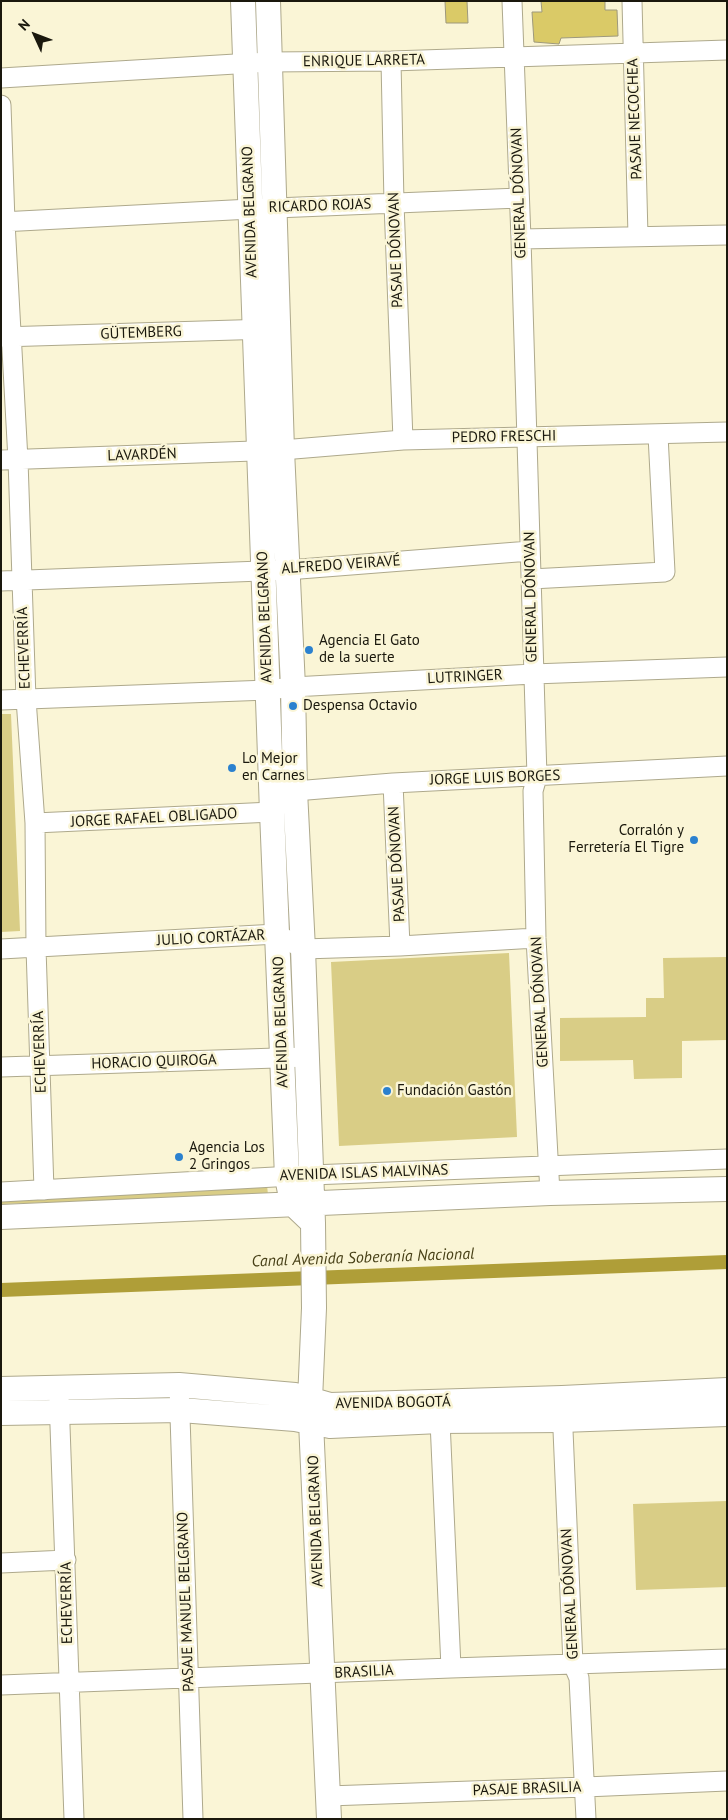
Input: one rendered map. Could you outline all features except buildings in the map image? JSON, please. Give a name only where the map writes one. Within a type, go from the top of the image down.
[{"type":"main road","name":"AVENIDA BELGRANO","points":[[243,1],[287,1176],[306,1210]]},
{"type":"main road","name":"AVENIDA BELGRANO","points":[[268,1],[274,208],[280,329],[282,450],[293,687],[295,790],[311,1175],[306,1210],[313,1263],[314,1308],[311,1411],[328,1807]]},
{"type":"main road","name":"AVENIDA ISLAS MALVINAS","points":[[1,1216],[306,1210],[550,1193],[727,1189]]},
{"type":"main road","name":"AVENIDA BOGOTÁ","points":[[1,1389],[179,1385],[295,1395],[330,1426],[440,1421],[727,1390]]},
{"type":"main road","name":"AVENIDA BOGOTÁ","points":[[1,1413],[181,1410],[295,1419],[330,1405],[727,1414]]},
{"type":"street","name":"GENERAL DÓNOVAN","points":[[512,1],[537,777],[532,790],[536,938],[550,1193]]},
{"type":"street","name":"PASAJE NECOCHEA","points":[[632,1],[638,236]]},
{"type":"street","name":"ENRIQUE LARRETA","points":[[1,78],[269,62],[391,61],[727,50]]},
{"type":"street","name":"PASAJE DÓNOVAN","points":[[391,61],[403,440]]},
{"type":"street","name":"ECHEVERRÍA","points":[[1,105],[10,460],[22,580],[26,699],[35,823],[36,948],[44,1190]]},
{"type":"street","name":"RICARDO ROJAS","points":[[3,222],[394,202],[519,198]]},
{"type":"street","points":[[521,239],[727,235]]},
{"type":"street","name":"GÜTEMBERG","points":[[7,337],[280,329]]},
{"type":"street","name":"PEDRO FRESCHI","points":[[282,450],[403,440],[727,432]]},
{"type":"street","points":[[531,579],[665,572],[658,435]]},
{"type":"street","name":"LAVARDÉN","points":[[10,460],[282,450]]},
{"type":"street","name":"ALFREDO VEIRAVÉ","points":[[1,581],[287,570],[530,551]]},
{"type":"street","name":"LUTRINGER","points":[[293,687],[533,674],[727,667]]},
{"type":"street","points":[[1,700],[268,690],[293,687]]},
{"type":"street","name":"JORGE LUIS BORGES","points":[[295,790],[393,782],[537,777],[727,766]]},
{"type":"street","name":"PASAJE DÓNOVAN","points":[[393,782],[400,946]]},
{"type":"street","points":[[272,812],[295,790]]},
{"type":"street","name":"JORGE RAFAEL OBLIGADO","points":[[35,823],[272,812]]},
{"type":"street","name":"JULIO CORTÁZAR","points":[[1,949],[277,934],[303,949]]},
{"type":"street","points":[[303,949],[400,946],[536,938]]},
{"type":"street","name":"HORACIO QUIROGA","points":[[1,1067],[306,1057]]},
{"type":"street","name":"AVENIDA ISLAS MALVINAS","points":[[1,1192],[287,1176],[727,1159]]},
{"type":"street","name":"PASAJE MANUEL BELGRANO","points":[[179,1385],[193,1819]]},
{"type":"street","name":"ECHEVERRÍA","points":[[59,1387],[74,1819]]},
{"type":"street","name":"GENERAL DÓNOVAN","points":[[562,1409],[573,1664],[579,1678],[586,1819]]},
{"type":"street","points":[[440,1421],[451,1668]]},
{"type":"street","points":[[1,1563],[66,1560]]},
{"type":"street","name":"BRASILIA","points":[[1,1685],[727,1659]]},
{"type":"street","name":"PASAJE BRASILIA","points":[[328,1807],[585,1787],[727,1780]]},
{"type":"shaded area","points":[[1,714],[11,714],[20,931],[1,932]]},
{"type":"shaded area","points":[[509,953],[517,1137],[339,1146],[331,962]]},
{"type":"shaded area","points":[[727,957],[727,1040],[682,1041],[682,1078],[634,1079],[633,1060],[560,1061],[560,1018],[646,1017],[646,998],[664,998],[663,958]]},
{"type":"shaded area","points":[[267,1185],[268,1195],[1,1204],[1,1201]]},
{"type":"shaded area","points":[[727,1501],[727,1587],[636,1590],[633,1504]]},
{"type":"waterway","name":"Canal Avenida Soberanía Nacional","points":[[1,1290],[727,1262]]},
{"type":"place","name":"Agencia El Gato de la suerte","points":[[309,650]]},
{"type":"place","name":"Despensa Octavio","points":[[293,706]]},
{"type":"place","name":"Lo Mejor en Carnes","points":[[232,768]]},
{"type":"place","name":"Corralón y Ferretería El Tigre","points":[[694,840]]},
{"type":"place","name":"Fundación Gastón","points":[[387,1091]]},
{"type":"place","name":"Agencia Los 2 Gringos","points":[[179,1157]]}]
